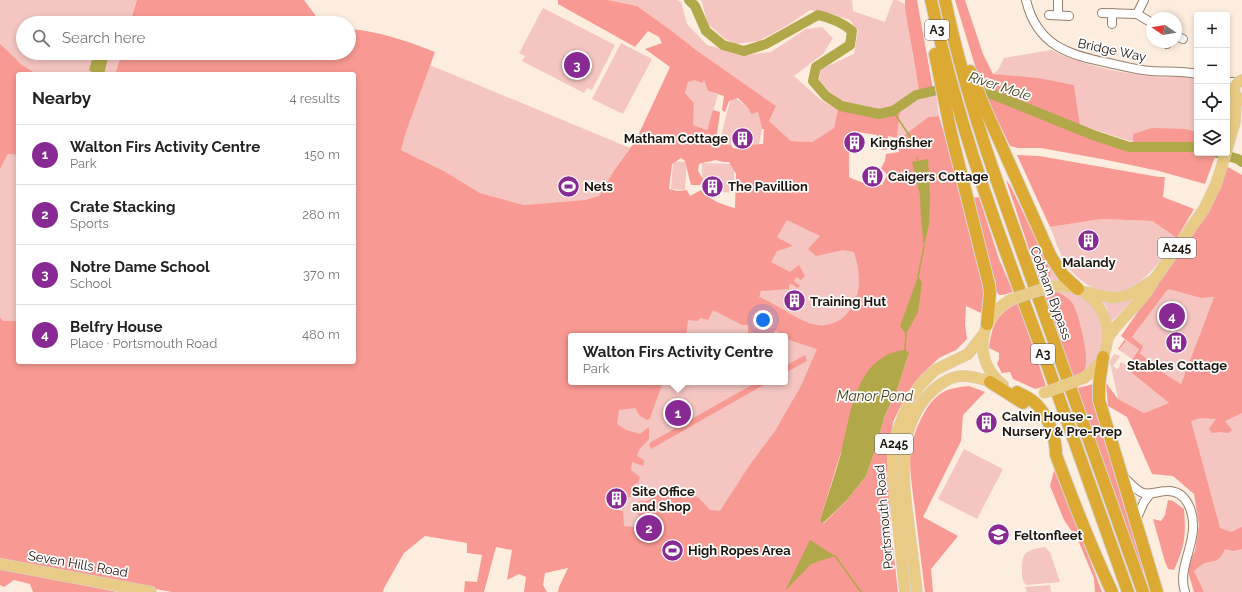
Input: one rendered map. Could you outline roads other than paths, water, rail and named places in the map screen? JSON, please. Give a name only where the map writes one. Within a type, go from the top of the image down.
[{"type":"highway","points":[[924,0],[941,61],[947,114],[989,285],[990,298],[985,330]]},
{"type":"highway","name":"A3","points":[[931,0],[941,61],[1008,259],[1128,592]]},
{"type":"highway","name":"Cobham Bypass","points":[[946,3],[962,59],[975,115],[1028,271],[1143,592]]},
{"type":"highway","points":[[962,59],[973,80],[1051,256],[1063,274],[1081,291]]},
{"type":"highway","points":[[1103,356],[1099,385],[1099,400],[1157,592]]},
{"type":"highway","points":[[990,382],[1027,405],[1041,420],[1056,455],[1091,548],[1112,592]]},
{"type":"highway","points":[[1017,392],[1034,402],[1042,410],[1056,446],[1056,455]]},
{"type":"main road","points":[[1230,140],[1235,122],[1234,88],[1238,80]]},
{"type":"main road","points":[[1235,122],[1242,111]]},
{"type":"main road","name":"A245","points":[[1108,338],[1117,324],[1136,307],[1149,291],[1154,280],[1200,215],[1219,176],[1225,156]]},
{"type":"main road","name":"A245","points":[[1081,291],[1109,297],[1123,297],[1136,292],[1154,280]]},
{"type":"main road","points":[[1064,286],[1081,291],[1094,300],[1102,311],[1105,321],[1108,338],[1107,348],[1095,369],[1084,378],[1044,393],[1030,394],[1017,392],[1003,386],[987,365],[983,348],[985,330],[998,308],[1010,300],[1049,287],[1064,286]]},
{"type":"main road","name":"Portsmouth Road","points":[[905,592],[893,476],[893,449],[897,432],[910,399],[921,384],[935,370],[968,354],[985,330]]},
{"type":"main road","name":"Portsmouth Road","points":[[917,592],[911,551],[903,468],[907,433],[922,402],[936,387],[943,382],[962,376],[976,377],[1003,386]]},
{"type":"main road","name":"Seven Hills Road","points":[[0,564],[151,592]]},
{"type":"street","name":"Bridge Way","points":[[1026,0],[1031,16],[1043,34],[1057,47],[1070,53],[1089,59],[1147,70],[1177,71],[1194,74]]},
{"type":"street","points":[[1058,0],[1058,15]]},
{"type":"street","points":[[1137,14],[1144,0]]},
{"type":"street","points":[[1102,13],[1137,14],[1146,20]]},
{"type":"street","points":[[1112,13],[1112,24]]},
{"type":"street","points":[[1048,15],[1069,16]]},
{"type":"street","points":[[1121,475],[1139,490],[1150,494],[1164,491],[1174,492],[1183,497],[1189,504],[1192,513],[1193,528],[1183,575],[1185,592]]},
{"type":"street","points":[[1136,520],[1144,502],[1150,494]]},
{"type":"water","points":[[92,60],[108,60],[104,72],[92,72],[89,70]]},
{"type":"water","points":[[928,159],[930,196],[929,224],[924,247],[920,195],[912,162]]},
{"type":"water","points":[[918,277],[922,282],[918,312],[906,334],[900,326]]},
{"type":"water","name":"Manor Pond","points":[[905,350],[909,353],[897,390],[885,415],[866,476],[846,501],[822,524],[820,520],[839,461],[852,405],[858,389],[865,375],[875,363],[888,355]]},
{"type":"water","points":[[810,540],[835,556],[811,564],[785,591]]},
{"type":"waterway","name":"River Mole","points":[[689,0],[695,6],[706,31],[723,45],[744,51],[766,44],[818,15],[832,19],[844,25],[852,31],[850,45],[816,67],[813,81],[826,96],[841,106],[879,114],[893,111],[916,95],[955,86],[994,95],[1093,135],[1129,147],[1194,147]]},
{"type":"waterway","points":[[893,111],[917,147]]},
{"type":"waterway","name":"River Mole","points":[[1228,156],[1238,159],[1242,162]]},
{"type":"waterway","points":[[918,277],[924,247]]},
{"type":"waterway","points":[[905,350],[906,334]]},
{"type":"waterway","points":[[835,556],[861,592]]},
{"type":"place","name":"Notre Dame School","points":[[577,65]]},
{"type":"place","name":"Matham Cottage","points":[[743,138]]},
{"type":"place","name":"Kingfisher","points":[[855,142]]},
{"type":"place","name":"Caigers Cottage","points":[[872,176]]},
{"type":"place","name":"Nets","points":[[568,186]]},
{"type":"place","name":"The Pavillion","points":[[713,186]]},
{"type":"place","name":"Malandy","points":[[1089,240]]},
{"type":"place","name":"Training Hut","points":[[795,301]]},
{"type":"place","name":"Belfry House","points":[[1172,316]]},
{"type":"place","name":"Stables Cottage","points":[[1177,343]]},
{"type":"place","name":"Walton Firs Activity Centre","points":[[678,413]]},
{"type":"place","name":"Calvin House - Nursery & Pre-Prep","points":[[986,423]]},
{"type":"place","name":"Site Office and Shop","points":[[616,498]]},
{"type":"place","name":"Crate Stacking","points":[[649,528]]},
{"type":"place","name":"Feltonfleet","points":[[999,535]]},
{"type":"place","name":"High Ropes Area","points":[[673,550]]}]
